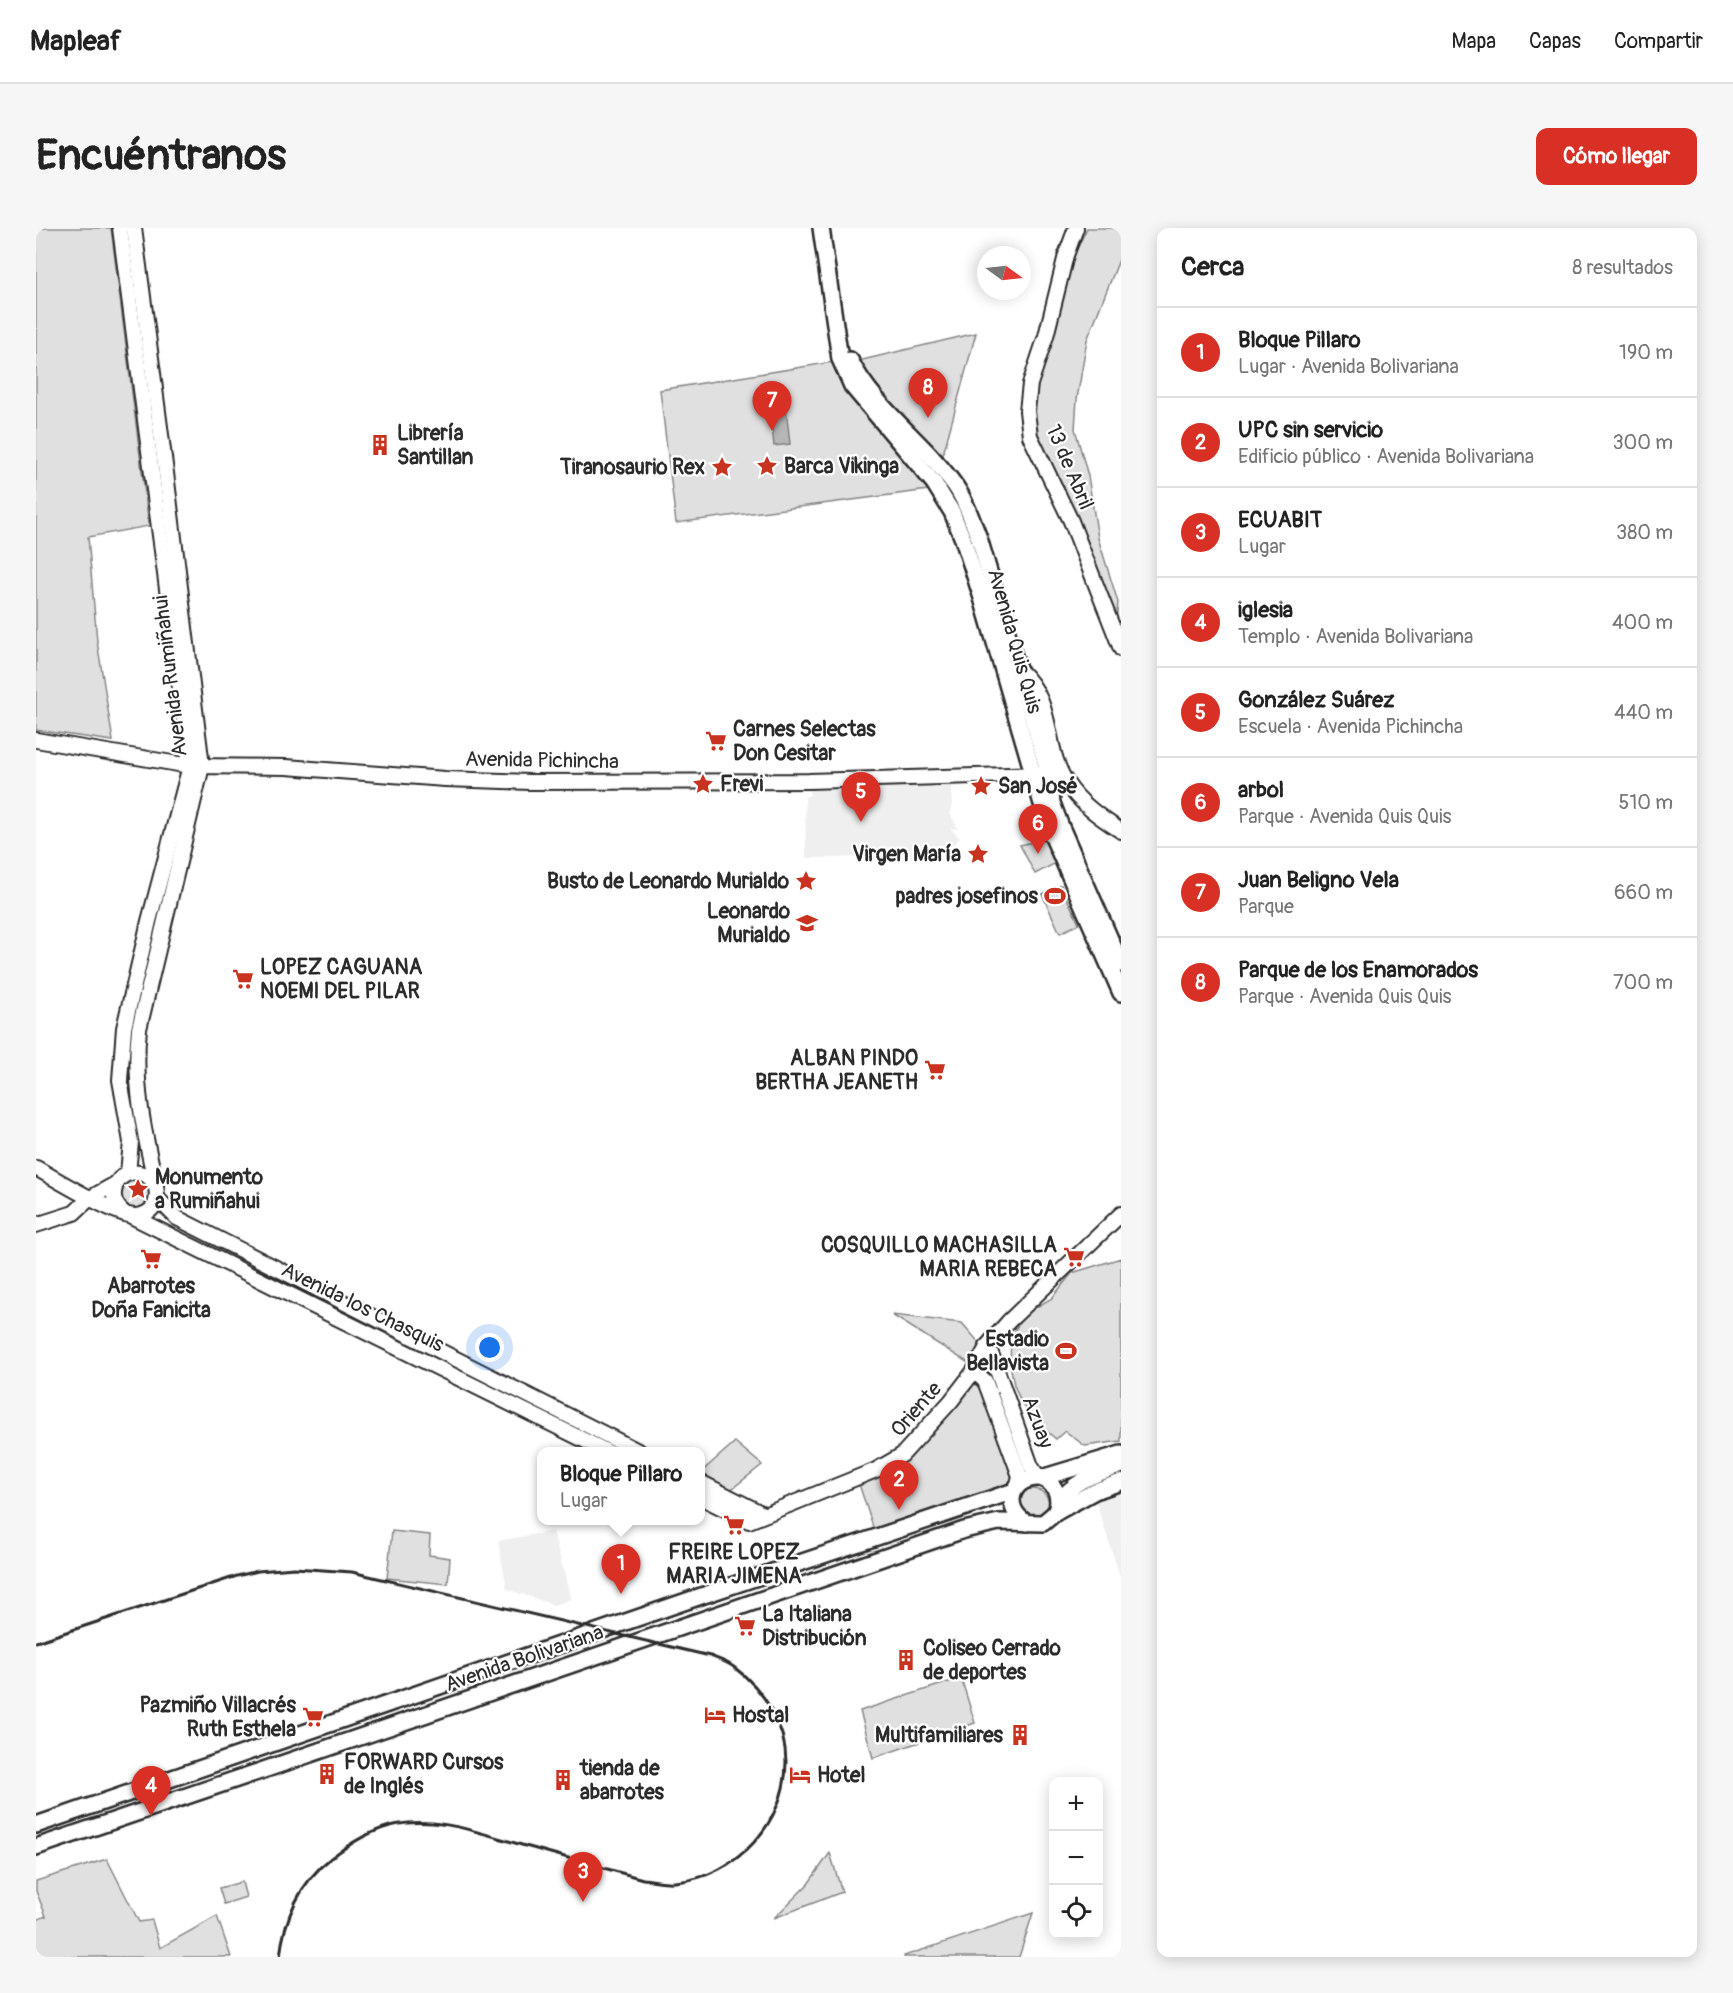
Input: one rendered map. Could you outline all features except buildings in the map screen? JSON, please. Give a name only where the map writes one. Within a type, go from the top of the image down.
[{"type":"main road","name":"Avenida Rumiñahui","points":[[120,228],[196,766],[148,921],[123,1028],[120,1080],[131,1142],[128,1173]]},
{"type":"main road","name":"Avenida Rumiñahui","points":[[134,228],[166,473],[196,766],[138,1029],[136,1052],[140,1112],[156,1192]]},
{"type":"main road","name":"Avenida Quis Quis","points":[[821,228],[838,336],[838,352],[852,386],[934,483],[952,512],[982,598],[1049,828],[1118,987]]},
{"type":"main road","name":"13 de Abril","points":[[1076,228],[1066,255],[1046,336],[1030,384],[1027,411],[1030,436],[1071,521],[1121,650]]},
{"type":"main road","name":"Avenida Quis Quis","points":[[838,336],[864,385],[958,489],[979,538],[1019,670],[1049,774],[1052,803],[1121,964]]},
{"type":"main road","points":[[1019,670],[1032,682],[1044,708],[1058,762],[1066,782],[1086,806],[1121,831]]},
{"type":"main road","name":"Avenida Pichincha","points":[[36,740],[196,766],[286,767],[446,779],[542,782],[809,781],[1049,774]]},
{"type":"main road","name":"Avenida los Chasquis","points":[[36,1168],[90,1198],[598,1447]]},
{"type":"main road","points":[[36,1225],[74,1214],[90,1198],[117,1183],[128,1173],[147,1175],[156,1192],[155,1205],[145,1215],[128,1215],[119,1209],[114,1196],[117,1183]]},
{"type":"main road","name":"Avenida los Chasquis","points":[[156,1192],[177,1218],[630,1447]]},
{"type":"main road","name":"Oriente","points":[[705,1499],[749,1521],[876,1470],[902,1455],[951,1401],[974,1371],[988,1345],[1121,1214]]},
{"type":"main road","name":"Azuay","points":[[988,1345],[1031,1466],[1039,1478]]},
{"type":"main road","name":"Azuay","points":[[974,1371],[985,1381],[1020,1476],[1016,1488]]},
{"type":"main road","name":"Avenida Bolivariana","points":[[36,1825],[1016,1488],[1027,1479],[1039,1478],[1121,1454]]},
{"type":"main road","points":[[1057,1507],[1070,1488],[1083,1479],[1121,1466]]},
{"type":"main road","points":[[1039,1478],[1052,1484],[1058,1496],[1057,1507]]},
{"type":"main road","name":"Avenida Bolivariana","points":[[36,1847],[300,1759],[405,1720],[964,1530],[999,1522],[1043,1523],[1057,1507],[1121,1482]]},
{"type":"main road","points":[[705,1485],[763,1514]]},
{"type":"main road","points":[[1016,1488],[1013,1506],[1016,1513],[1027,1523]]},
{"type":"shaded area","points":[[36,228],[111,228],[149,526],[88,537],[97,641],[113,741],[36,730]]},
{"type":"shaded area","points":[[1087,228],[1121,228],[1121,255],[1087,340],[1077,399],[1075,429],[1088,476],[1098,538],[1118,602],[1116,622],[1054,470],[1035,431],[1032,408],[1038,376],[1052,337],[1075,253]]},
{"type":"shaded area","points":[[976,333],[941,462],[865,375],[858,361]]},
{"type":"shaded area","points":[[833,362],[849,395],[926,483],[928,490],[676,523],[660,390]]},
{"type":"shaded area","points":[[786,408],[790,444],[774,446],[770,410]]},
{"type":"shaded area","points":[[951,786],[950,814],[958,829],[950,828],[960,838],[941,856],[806,858],[805,797],[810,795],[810,788]]},
{"type":"shaded area","points":[[1044,839],[1056,863],[1035,874],[1020,845]]},
{"type":"shaded area","points":[[1061,885],[1079,924],[1060,933],[1042,894]]},
{"type":"shaded area","points":[[126,1177],[150,1181],[152,1205],[133,1213],[122,1205],[118,1190]]},
{"type":"shaded area","name":"Estadio Bellavista","points":[[1121,1258],[1121,1441],[1085,1446],[1065,1431],[1056,1439],[1037,1423],[1021,1402],[1014,1385],[1010,1364],[1011,1338],[1023,1315],[1052,1298],[1072,1273]]},
{"type":"shaded area","points":[[892,1315],[962,1323],[982,1346],[970,1364]]},
{"type":"shaded area","points":[[972,1381],[980,1389],[1013,1486],[876,1536],[858,1481],[905,1462]]},
{"type":"shaded area","points":[[735,1442],[762,1465],[724,1495],[705,1484],[705,1469]]},
{"type":"shaded area","points":[[1121,1488],[1121,1579],[1095,1499]]},
{"type":"shaded area","points":[[1029,1489],[1039,1490],[1046,1495],[1049,1509],[1047,1514],[1029,1521],[1018,1500]]},
{"type":"shaded area","points":[[392,1531],[430,1535],[429,1555],[450,1558],[448,1584],[387,1578]]},
{"type":"shaded area","points":[[553,1531],[571,1599],[554,1605],[507,1589],[498,1541]]},
{"type":"shaded area","points":[[961,1678],[975,1723],[873,1758],[860,1711]]},
{"type":"shaded area","points":[[830,1853],[842,1892],[774,1918],[808,1884]]},
{"type":"shaded area","points":[[107,1859],[139,1922],[152,1920],[160,1948],[217,1916],[231,1957],[36,1957],[36,1920],[46,1916],[36,1891],[36,1881]]},
{"type":"shaded area","points":[[242,1882],[246,1897],[224,1904],[219,1888]]},
{"type":"shaded area","points":[[1033,1913],[1019,1957],[904,1957],[904,1956]]},
{"type":"railway","points":[[36,1642],[258,1571],[294,1568],[352,1572],[710,1656],[729,1664],[745,1677],[755,1686],[771,1709],[782,1735],[786,1762],[784,1784],[777,1806],[767,1825],[753,1843],[737,1858],[718,1870],[697,1878],[675,1882],[643,1879],[443,1824],[407,1823],[390,1826],[366,1835],[345,1848],[311,1878],[295,1902],[285,1929],[280,1957]]},
{"type":"place","name":"Parque de los Enamorados","points":[[928,418]]},
{"type":"place","name":"Juan Beligno Vela","points":[[772,431]]},
{"type":"place","name":"Librería Santillan","points":[[380,445]]},
{"type":"place","name":"Barca Vikinga","points":[[767,466]]},
{"type":"place","name":"Tiranosaurio Rex","points":[[722,467]]},
{"type":"place","name":"Carnes Selectas Don Cesitar","points":[[716,741]]},
{"type":"place","name":"Frevi","points":[[703,784]]},
{"type":"place","name":"San José","points":[[981,786]]},
{"type":"place","name":"González Suárez","points":[[861,822]]},
{"type":"place","name":"Virgen María","points":[[978,854]]},
{"type":"place","name":"arbol","points":[[1038,854]]},
{"type":"place","name":"Busto de Leonardo Murialdo","points":[[806,881]]},
{"type":"place","name":"padres josefinos","points":[[1055,896]]},
{"type":"place","name":"Leonardo Murialdo","points":[[807,923]]},
{"type":"place","name":"LOPEZ CAGUANA NOEMI DEL PILAR","points":[[243,979]]},
{"type":"place","name":"ALBAN PINDO BERTHA JEANETH","points":[[935,1070]]},
{"type":"place","name":"Monumento a Rumiñahui","points":[[138,1189]]},
{"type":"place","name":"COSQUILLO MACHASILLA MARIA REBECA","points":[[1074,1257]]},
{"type":"place","name":"Abarrotes Doña Fanicita","points":[[151,1259]]},
{"type":"place","name":"Estadio Bellavista","points":[[1066,1351]]},
{"type":"place","name":"UPC sin servicio","points":[[899,1510]]},
{"type":"place","name":"FREIRE LOPEZ MARIA JIMENA","points":[[734,1525]]},
{"type":"place","name":"Bloque Pillaro","points":[[621,1594]]},
{"type":"place","name":"La Italiana Distribución","points":[[745,1626]]},
{"type":"place","name":"Coliseo Cerrado de deportes","points":[[906,1660]]},
{"type":"place","name":"Hostal","points":[[715,1715]]},
{"type":"place","name":"Pazmiño Villacrés Ruth Esthela","points":[[313,1717]]},
{"type":"place","name":"Multifamiliares","points":[[1020,1735]]},
{"type":"place","name":"FORWARD Cursos de Inglés","points":[[327,1774]]},
{"type":"place","name":"Hotel","points":[[800,1775]]},
{"type":"place","name":"tienda de abarrotes","points":[[563,1780]]},
{"type":"place","name":"iglesia","points":[[151,1816]]},
{"type":"place","name":"ECUABIT","points":[[583,1902]]}]
